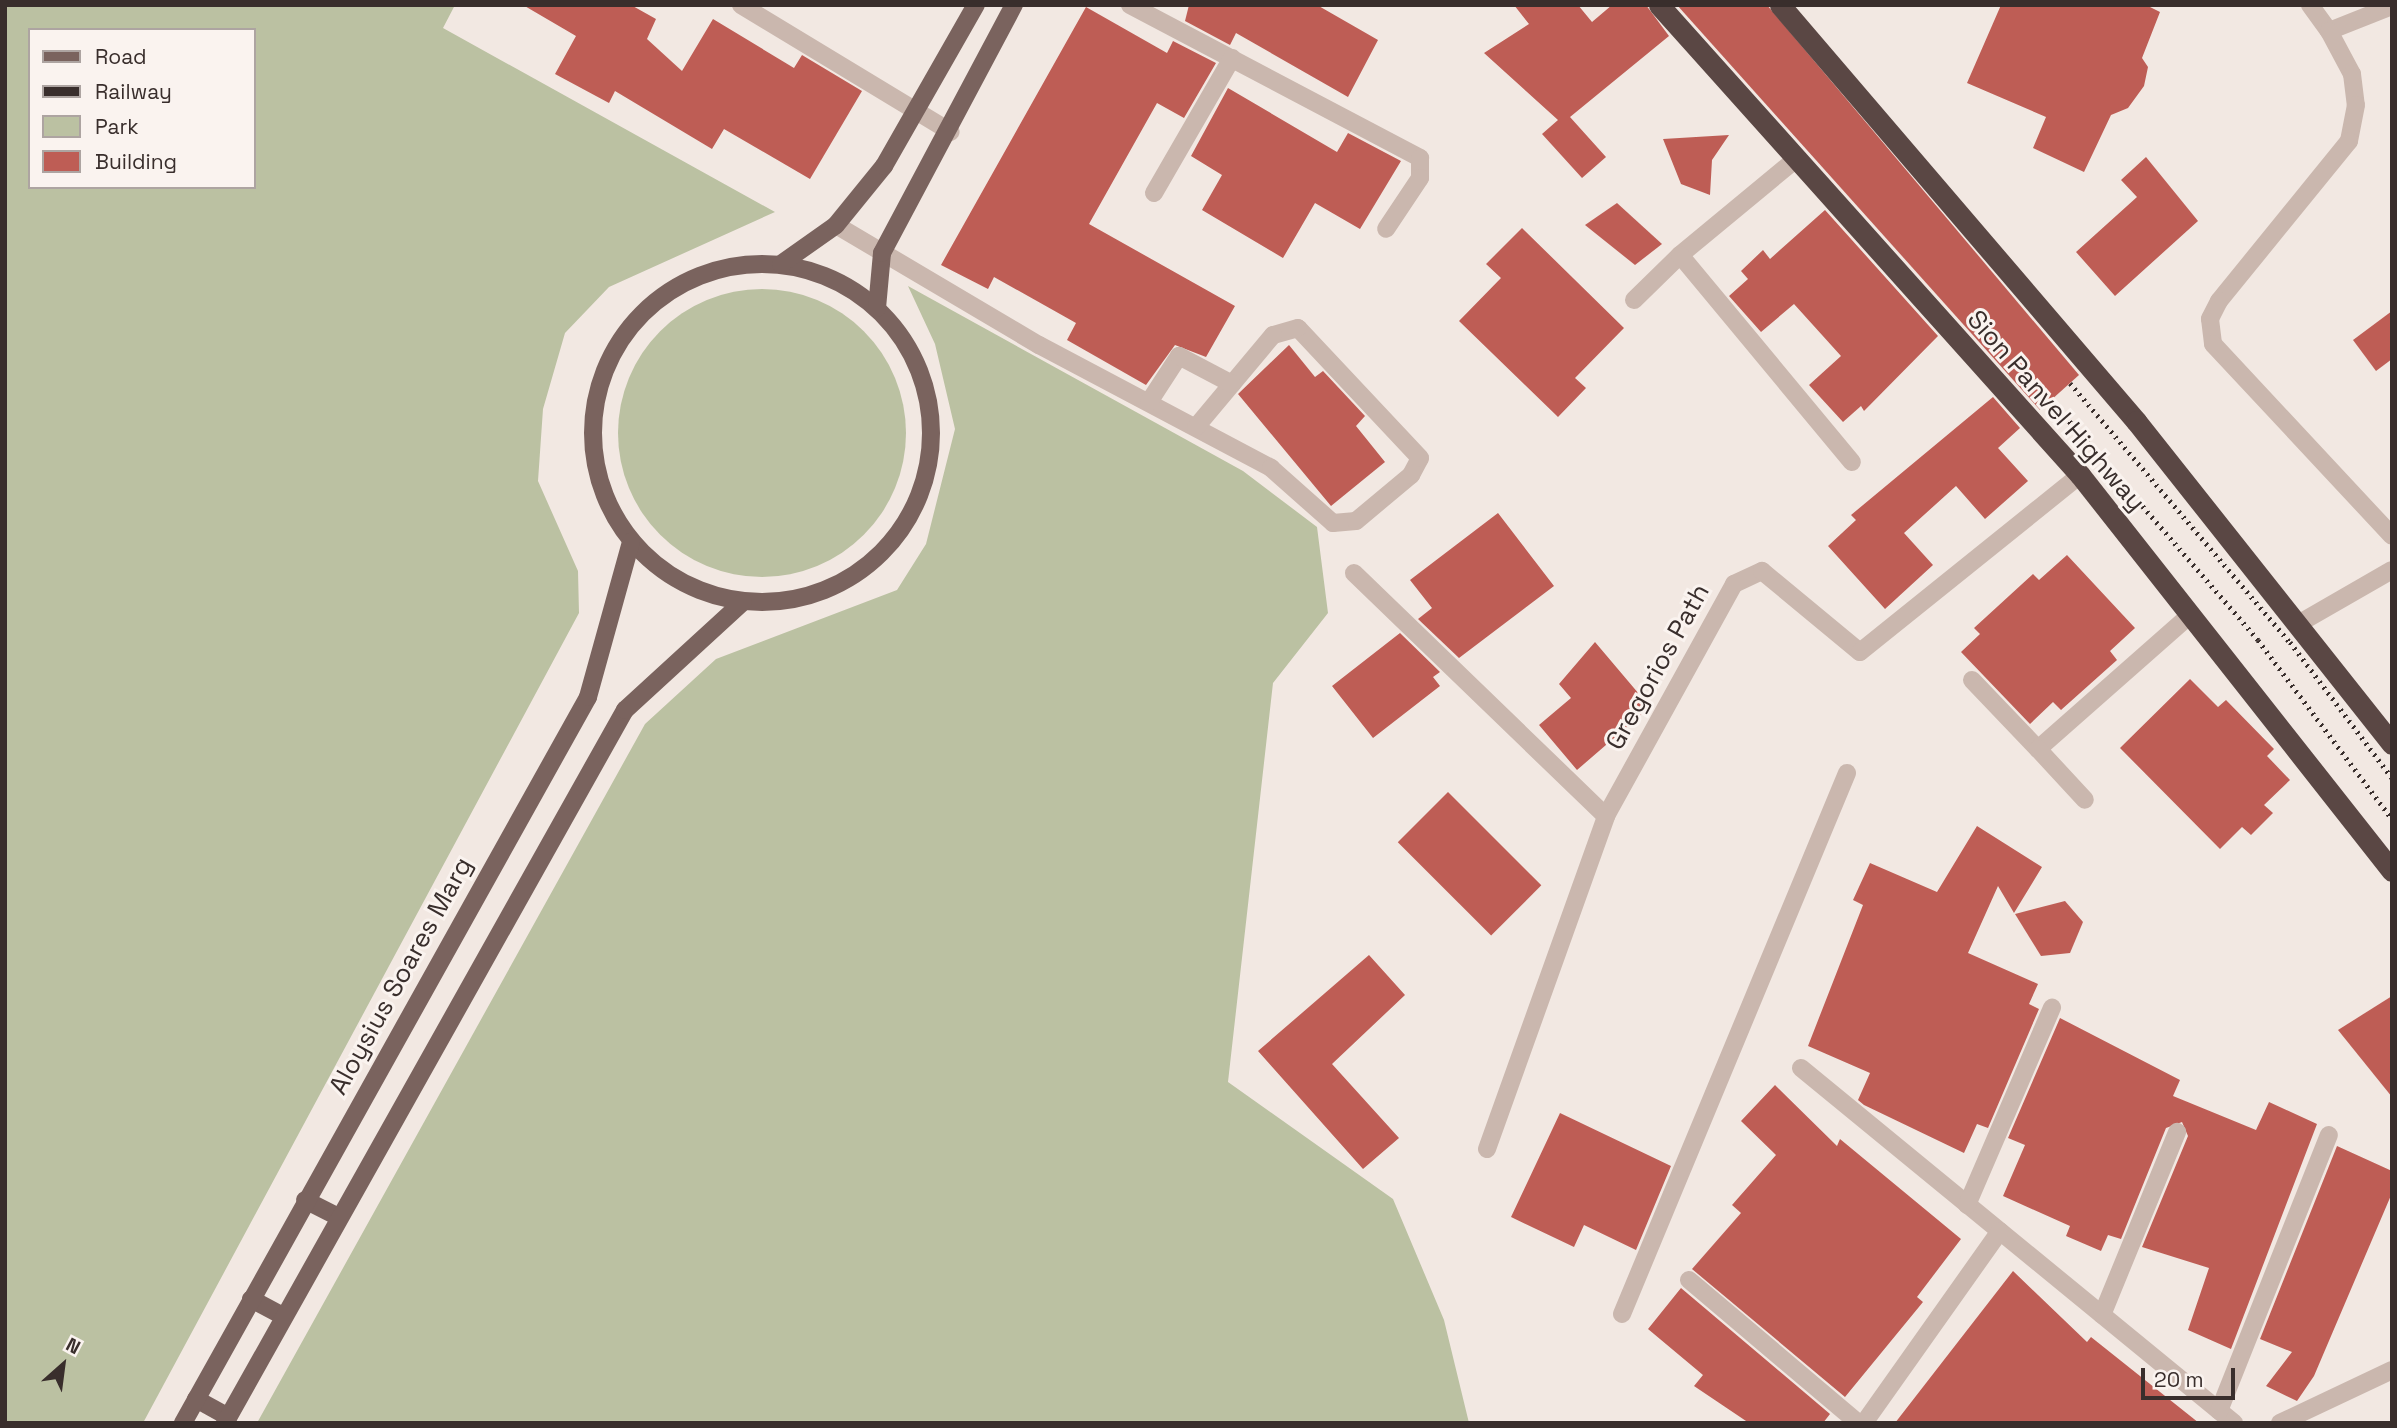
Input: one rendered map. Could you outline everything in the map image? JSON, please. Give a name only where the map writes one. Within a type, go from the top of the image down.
[{"type":"highway","name":"Sion Panvel Highway","points":[[1659,5],[1795,160],[2080,475],[2392,871]]},
{"type":"highway","name":"Sion Panvel Highway","points":[[1780,5],[2136,421],[2392,744]]},
{"type":"main road","points":[[781,264],[836,225],[916,114],[976,5]]},
{"type":"main road","points":[[877,308],[882,253],[951,132],[1014,5]]},
{"type":"main road","points":[[781,264],[833,278],[877,308],[911,350],[929,400],[931,453],[917,504],[888,548],[846,581],[796,600],[743,602],[672,576],[631,542],[601,492],[591,435],[599,378],[626,327],[670,288],[723,267],[781,264]]},
{"type":"main road","name":"Aloysius Soares Marg","points":[[183,1423],[304,1200],[588,697],[631,542]]},
{"type":"main road","points":[[196,1399],[227,1420],[337,1216],[625,710],[743,602]]},
{"type":"main road","points":[[304,1200],[337,1216]]},
{"type":"main road","points":[[251,1299],[283,1316]]},
{"type":"street","points":[[741,5],[916,114],[951,132]]},
{"type":"street","points":[[1130,5],[1420,158],[1420,178],[1386,229]]},
{"type":"street","points":[[2310,5],[2329,31],[2352,74],[2356,105],[2349,141],[2219,301],[2210,319],[2213,344],[2392,536]]},
{"type":"street","points":[[2329,31],[2392,6]]},
{"type":"street","points":[[1154,193],[1232,58]]},
{"type":"street","points":[[1634,300],[1680,255],[1795,160]]},
{"type":"street","points":[[836,225],[882,253],[1149,402],[1271,468],[1344,527],[1417,467],[1415,449],[1305,330],[1286,328],[1273,335],[1196,427]]},
{"type":"street","points":[[1680,255],[1852,462]]},
{"type":"street","points":[[1149,402],[1178,356],[1232,384]]},
{"type":"street","name":"Gregorios Path","points":[[1487,1149],[1606,816],[1734,584],[1762,571],[1860,652],[2080,475]]},
{"type":"street","points":[[2298,624],[2392,570]]},
{"type":"street","points":[[1354,573],[1606,816]]},
{"type":"street","points":[[2038,749],[2190,615]]},
{"type":"street","points":[[1972,680],[2085,800]]},
{"type":"street","points":[[1622,1314],[1847,773]]},
{"type":"street","points":[[1967,1205],[2052,1009]]},
{"type":"street","points":[[1801,1068],[2234,1423]]},
{"type":"street","points":[[2102,1315],[2176,1132]]},
{"type":"street","points":[[2219,1411],[2329,1135]]},
{"type":"street","points":[[1864,1423],[2000,1231]]},
{"type":"street","points":[[1689,1280],[1857,1423]]},
{"type":"street","points":[[2280,1423],[2392,1370]]},
{"type":"green space","points":[[5,5],[455,5],[443,28],[775,212],[609,287],[565,333],[543,409],[538,481],[578,571],[579,613],[143,1423],[5,1423]]},
{"type":"green space","points":[[908,286],[1243,471],[1317,527],[1328,613],[1273,683],[1228,1082],[1393,1199],[1444,1320],[1469,1423],[257,1423],[645,724],[716,659],[897,590],[926,544],[955,429],[935,344]]},
{"type":"green space","points":[[762,289],[790,292],[817,300],[830,306],[864,331],[889,365],[895,378],[903,405],[906,433],[903,461],[895,488],[889,501],[864,535],[830,560],[817,566],[790,574],[762,577],[734,574],[707,566],[694,560],[660,535],[635,501],[629,488],[621,461],[618,433],[621,405],[629,378],[635,365],[660,331],[694,306],[707,300],[734,292]]},
{"type":"building","points":[[523,5],[631,5],[656,19],[647,39],[682,71],[713,19],[794,68],[802,55],[862,91],[810,179],[724,129],[712,149],[615,91],[609,103],[555,74],[576,36]]},
{"type":"building","points":[[1189,5],[1317,5],[1378,40],[1348,97],[1236,33],[1230,45],[1185,21]]},
{"type":"building","points":[[1514,5],[1578,5],[1592,22],[1612,5],[1646,5],[1669,36],[1570,117],[1606,157],[1582,178],[1542,134],[1558,120],[1484,53],[1529,24]]},
{"type":"building","points":[[1677,5],[1767,5],[2079,375],[2040,410]]},
{"type":"building","points":[[2001,5],[2146,5],[2160,12],[2142,58],[2148,67],[2144,86],[2128,108],[2111,115],[2084,172],[2033,148],[2046,117],[1967,83]]},
{"type":"building","points":[[1086,7],[1167,53],[1173,41],[1216,63],[1184,118],[1157,103],[1089,224],[1235,306],[1206,357],[1175,345],[1146,385],[1067,340],[1076,323],[994,277],[988,289],[941,265]]},
{"type":"building","points":[[1228,88],[1337,152],[1348,133],[1401,161],[1360,229],[1315,203],[1283,258],[1202,210],[1222,175],[1191,156]]},
{"type":"building","points":[[1729,135],[1712,160],[1710,195],[1681,184],[1663,139]]},
{"type":"building","points":[[2146,157],[2198,221],[2115,296],[2076,252],[2137,197],[2121,180]]},
{"type":"building","points":[[1617,203],[1662,244],[1635,265],[1585,225]]},
{"type":"building","points":[[1825,210],[1938,336],[1864,411],[1861,406],[1843,422],[1809,385],[1841,356],[1794,304],[1761,332],[1729,296],[1748,279],[1741,271],[1763,250],[1770,259]]},
{"type":"building","points":[[1522,228],[1624,328],[1575,378],[1586,388],[1558,417],[1459,321],[1501,278],[1486,264]]},
{"type":"building","points":[[2392,311],[2392,359],[2376,371],[2353,340]]},
{"type":"building","points":[[1289,345],[1315,377],[1323,371],[1365,416],[1356,426],[1385,462],[1331,506],[1238,394]]},
{"type":"building","points":[[1993,397],[2020,428],[1998,448],[2028,481],[1985,519],[1956,486],[1904,533],[1933,565],[1885,609],[1828,546],[1856,520],[1851,515]]},
{"type":"building","points":[[1498,513],[1554,586],[1459,658],[1418,619],[1432,608],[1410,580]]},
{"type":"building","points":[[2067,555],[2135,628],[2110,651],[2117,660],[2061,710],[2053,702],[2030,724],[1961,652],[1980,634],[1974,628],[2033,574],[2039,580]]},
{"type":"building","points":[[1400,633],[1440,672],[1433,677],[1440,686],[1373,738],[1332,686]]},
{"type":"building","points":[[1595,642],[1650,707],[1577,770],[1539,725],[1571,698],[1559,684]]},
{"type":"building","points":[[2190,679],[2218,707],[2226,700],[2274,749],[2267,756],[2290,780],[2264,805],[2273,813],[2251,835],[2242,827],[2220,849],[2120,748]]},
{"type":"building","points":[[1448,792],[1541,885],[1491,936],[1398,842]]},
{"type":"building","points":[[1977,826],[2042,867],[2014,913],[1998,886],[1968,953],[2038,984],[2029,1004],[2039,1009],[1988,1128],[1977,1124],[1964,1153],[1864,1105],[1858,1100],[1870,1073],[1808,1046],[1863,905],[1853,900],[1870,863],[1937,892]]},
{"type":"building","points":[[2065,901],[2083,922],[2070,953],[2041,956],[2015,914]]},
{"type":"building","points":[[1369,955],[1405,995],[1332,1064],[1399,1138],[1363,1169],[1258,1051]]},
{"type":"building","points":[[2392,996],[2392,1097],[2338,1030]]},
{"type":"building","points":[[2060,1018],[2180,1080],[2173,1096],[2256,1130],[2269,1102],[2317,1124],[2231,1349],[2188,1330],[2209,1268],[2142,1247],[2188,1136],[2182,1122],[2166,1128],[2121,1239],[2108,1235],[2101,1251],[2066,1236],[2070,1226],[2003,1196],[2025,1145],[2008,1138]]},
{"type":"building","points":[[1775,1085],[1837,1146],[1840,1139],[1961,1239],[1917,1297],[1923,1302],[1845,1397],[1692,1269],[1741,1213],[1732,1205],[1776,1155],[1741,1121]]},
{"type":"building","points":[[1560,1113],[1671,1166],[1636,1250],[1584,1225],[1574,1247],[1511,1217]]},
{"type":"building","points":[[2337,1146],[2392,1171],[2392,1193],[2314,1376],[2297,1401],[2266,1386],[2292,1352],[2260,1339]]},
{"type":"building","points":[[2013,1271],[2087,1342],[2091,1337],[2199,1423],[1895,1423]]},
{"type":"building","points":[[1681,1288],[1830,1414],[1823,1423],[1749,1423],[1694,1386],[1703,1375],[1648,1329]]},
{"type":"railway","points":[[2070,383],[2290,642],[2392,778]]},
{"type":"railway","points":[[2051,400],[2258,640],[2392,819]]}]
